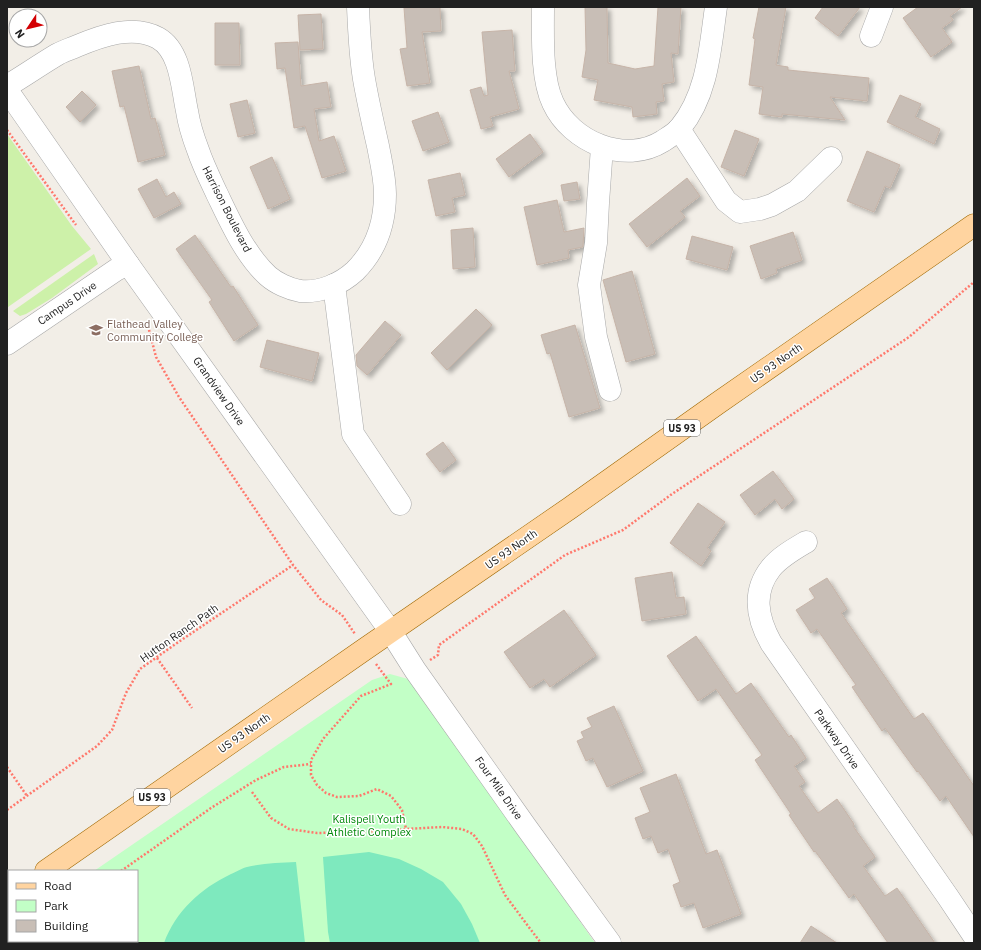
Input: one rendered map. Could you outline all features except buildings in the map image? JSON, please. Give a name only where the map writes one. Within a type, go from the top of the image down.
[{"type":"main road","name":"US 93 North","points":[[47,870],[570,508],[974,225]]},
{"type":"street","name":"Harrison Boulevard","points":[[7,86],[60,53],[89,41],[119,33],[134,32],[148,34],[160,39],[170,49],[177,62],[187,114],[202,162],[246,249],[268,277],[283,286],[300,290],[317,290],[334,285],[350,276],[363,263],[373,248],[378,236],[384,212],[385,193],[383,174],[364,79],[359,40],[358,7]]},
{"type":"street","points":[[543,7],[544,58],[548,88],[552,102],[559,115],[568,126],[590,141],[602,147],[631,151],[644,149],[657,144],[670,137],[680,129],[698,97],[704,80],[716,7]]},
{"type":"street","points":[[871,36],[882,7]]},
{"type":"street","name":"Grandview Drive","points":[[7,90],[128,264],[391,632]]},
{"type":"street","points":[[680,129],[726,200],[740,212],[760,209],[772,205],[797,191],[831,158]]},
{"type":"street","points":[[602,147],[596,243],[589,284],[596,337],[610,390]]},
{"type":"street","name":"Campus Drive","points":[[7,344],[116,270],[128,264]]},
{"type":"street","points":[[334,285],[352,434],[400,504]]},
{"type":"street","name":"Parkway Drive","points":[[806,542],[784,556],[772,567],[764,579],[759,592],[758,606],[764,632],[770,643],[974,936]]},
{"type":"street","name":"Four Mile Drive","points":[[391,632],[526,827],[610,943]]},
{"type":"path","points":[[7,130],[78,227]]},
{"type":"path","points":[[406,829],[402,810],[391,796],[377,789],[359,796],[337,797],[326,793],[317,785],[311,775],[311,760],[324,739],[361,696],[391,684],[416,670],[438,655],[439,645],[565,555],[623,530],[672,494],[909,337],[974,282]]},
{"type":"path","points":[[147,324],[156,357],[179,397],[293,565],[321,600],[342,615],[391,684]]},
{"type":"path","name":"Hutton Ranch Path","points":[[7,810],[98,746],[112,730],[126,693],[140,669],[293,565]]},
{"type":"path","points":[[157,658],[192,708]]},
{"type":"path","points":[[122,870],[211,808],[256,780],[284,767],[311,764]]},
{"type":"path","points":[[7,767],[28,796]]},
{"type":"path","points":[[252,792],[271,818],[289,829],[317,833],[390,831],[442,827],[462,829],[473,834],[482,846],[505,895],[541,943]]},
{"type":"green space","points":[[7,134],[72,226],[91,249],[8,307]]},
{"type":"green space","points":[[94,254],[98,264],[52,298],[20,316],[13,311]]},
{"type":"green space","name":"Kalispell Youth Athletic Complex","points":[[390,674],[408,679],[420,691],[595,943],[7,943],[8,930],[8,942],[138,942],[138,870],[95,870],[372,680]]},
{"type":"green space","points":[[369,852],[399,859],[421,869],[443,882],[461,904],[480,943],[330,943],[323,857]]},
{"type":"green space","points":[[296,862],[305,943],[164,943],[175,921],[190,902],[220,880],[247,867]]},
{"type":"place","name":"Flathead Valley Community College","points":[[96,330]]}]
